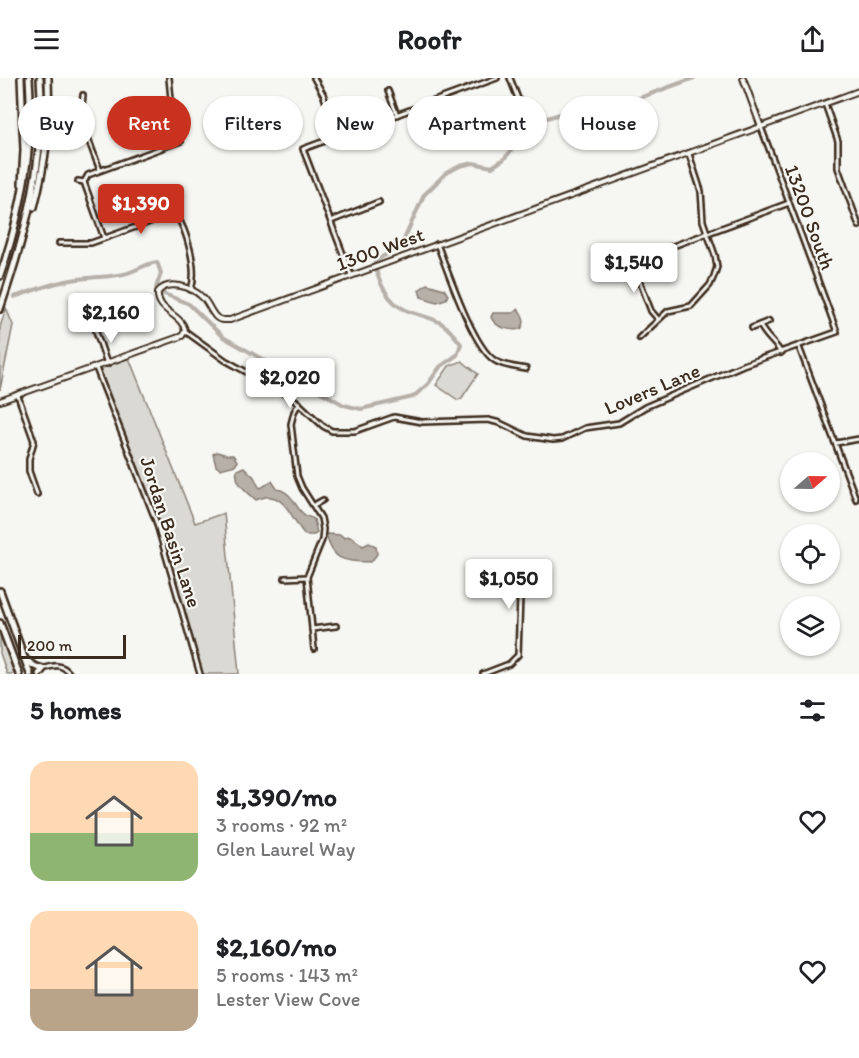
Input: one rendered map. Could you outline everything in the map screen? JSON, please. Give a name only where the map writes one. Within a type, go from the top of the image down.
[{"type":"highway","points":[[18,217],[24,150],[21,78]]},
{"type":"highway","points":[[0,276],[18,217],[29,153],[31,106],[29,78]]},
{"type":"highway","points":[[12,274],[35,186],[40,143],[40,78]]},
{"type":"highway","points":[[0,309],[32,215],[45,158],[49,133],[48,78]]},
{"type":"highway","points":[[0,591],[30,674]]},
{"type":"highway","points":[[0,623],[19,674]]},
{"type":"highway","points":[[25,658],[41,671]]},
{"type":"street","points":[[169,78],[171,96]]},
{"type":"street","points":[[315,78],[324,96]]},
{"type":"street","points":[[388,91],[397,114],[497,78]]},
{"type":"street","points":[[510,78],[517,96]]},
{"type":"street","name":"13200 South","points":[[743,78],[837,332]]},
{"type":"street","name":"1300 West","points":[[191,290],[205,299],[217,318],[226,320],[859,92]]},
{"type":"street","points":[[83,95],[81,112],[83,122],[100,170]]},
{"type":"street","points":[[825,104],[838,141],[837,163],[859,226]]},
{"type":"street","points":[[315,145],[303,149],[351,275]]},
{"type":"street","points":[[104,238],[84,182],[88,175],[156,150]]},
{"type":"street","points":[[639,338],[671,310],[691,306],[713,280],[717,261],[701,214],[701,191],[688,154]]},
{"type":"street","points":[[78,181],[84,182]]},
{"type":"street","points":[[331,221],[379,202]]},
{"type":"street","points":[[658,319],[651,310],[635,268],[635,261],[789,203]]},
{"type":"street","points":[[0,401],[181,337],[185,331],[183,323],[160,304],[158,294],[161,288],[170,286],[191,290],[195,274],[194,263],[175,213],[104,238],[80,244],[59,243]]},
{"type":"street","points":[[437,244],[466,315],[484,350],[498,362],[526,369]]},
{"type":"street","points":[[752,328],[769,321]]},
{"type":"street","points":[[760,325],[764,334],[781,353]]},
{"type":"street","name":"Lovers Lane","points":[[185,331],[225,360],[299,403],[323,426],[336,431],[355,431],[394,417],[422,422],[488,420],[527,436],[556,440],[585,428],[619,423],[645,407],[743,365],[837,332]]},
{"type":"street","points":[[96,332],[107,364]]},
{"type":"street","points":[[799,347],[856,499]]},
{"type":"street","name":"Jordan Basin Lane","points":[[96,368],[156,521],[200,674]]},
{"type":"street","points":[[18,396],[34,441],[29,459],[29,471],[37,494]]},
{"type":"street","points":[[299,403],[293,415],[291,427],[297,473],[302,488],[321,518],[323,532],[307,577],[314,649]]},
{"type":"street","points":[[836,443],[859,439]]},
{"type":"street","points":[[313,506],[322,500]]},
{"type":"street","points":[[483,674],[509,664],[518,655],[520,597],[509,580],[497,576]]},
{"type":"street","points":[[285,578],[307,577]]},
{"type":"street","points":[[312,629],[336,626]]},
{"type":"street","points":[[41,671],[54,665],[60,665],[70,674]]},
{"type":"shaded area","points":[[427,284],[444,289],[448,295],[446,299],[437,302],[421,297],[419,290]]},
{"type":"shaded area","points":[[6,308],[13,325],[0,390],[0,327]]},
{"type":"shaded area","points":[[518,309],[524,319],[521,329],[503,328],[491,317],[493,313],[513,313]]},
{"type":"shaded area","points":[[129,358],[195,523],[224,513],[239,674],[202,674],[160,521],[101,371],[102,368]]},
{"type":"shaded area","points":[[462,361],[478,374],[458,400],[436,385],[449,366]]},
{"type":"shaded area","points":[[217,452],[233,455],[237,461],[236,465],[220,469],[216,466],[213,454]]},
{"type":"shaded area","points":[[244,467],[254,477],[259,487],[272,481],[277,489],[287,493],[306,516],[314,519],[317,533],[305,535],[284,504],[278,500],[265,497],[256,500],[237,479],[237,470]]},
{"type":"shaded area","points":[[326,534],[341,535],[344,538],[347,536],[363,546],[369,543],[376,546],[377,554],[371,562],[341,558],[332,550]]},
{"type":"shaded area","points":[[0,630],[16,674],[7,674],[0,653]]},
{"type":"waterway","points":[[162,293],[189,304],[223,337],[344,405],[361,409],[413,397],[428,384],[440,367],[457,355],[461,344],[441,323],[406,310],[394,302],[384,290],[375,261],[401,246],[424,195],[446,173],[460,166],[473,163],[492,167],[504,159],[537,121],[580,108],[623,104],[694,78]]},
{"type":"waterway","points":[[14,297],[69,280],[123,274],[157,262],[161,273],[156,288]]}]
